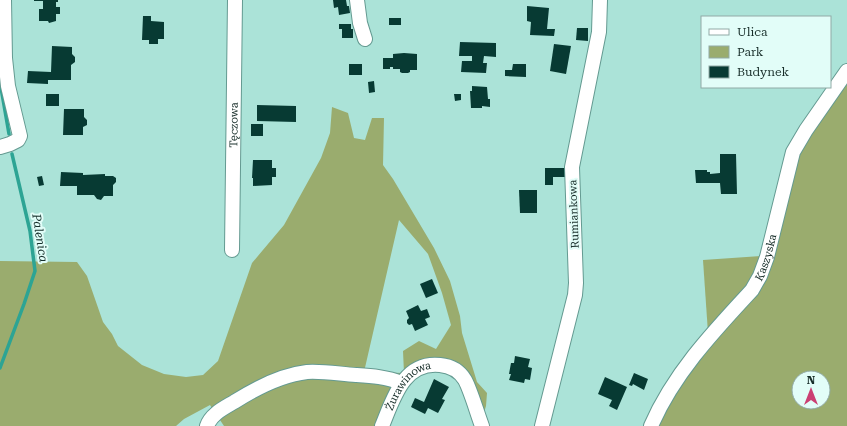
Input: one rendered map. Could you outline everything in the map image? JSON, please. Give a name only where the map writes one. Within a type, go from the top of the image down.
[{"type":"street","points":[[0,147],[18,140],[20,136],[8,86],[5,58],[4,0]]},
{"type":"street","name":"Tęczowa","points":[[232,250],[235,0]]},
{"type":"street","points":[[357,0],[360,23],[365,39]]},
{"type":"street","name":"Rumiankowa","points":[[542,426],[575,295],[576,283],[572,167],[599,32],[600,0]]},
{"type":"street","name":"Kaszyska","points":[[651,426],[668,394],[688,364],[713,332],[752,290],[757,282],[766,257],[794,152],[806,130],[847,71]]},
{"type":"street","name":"Żurawinowa","points":[[382,426],[401,383],[410,374],[423,367],[435,364],[448,366],[458,371],[465,381],[482,426]]},
{"type":"street","points":[[206,424],[220,410],[254,389],[288,376],[308,372],[328,372],[390,378],[401,383]]},
{"type":"green space","points":[[847,76],[847,426],[655,426],[670,396],[754,290],[793,162]]},
{"type":"green space","points":[[332,107],[348,113],[354,138],[365,140],[372,118],[384,118],[383,165],[434,248],[450,281],[460,316],[462,333],[477,382],[487,393],[486,406],[482,419],[468,379],[421,364],[377,426],[224,426],[210,405],[184,419],[176,426],[0,426],[0,261],[77,262],[87,276],[103,322],[112,334],[118,346],[142,365],[164,374],[186,377],[203,375],[218,361],[252,263],[284,225],[321,158],[330,133]],"holes":[[[399,220],[428,254],[442,293],[451,325],[436,349],[419,341],[403,351],[404,373],[364,372]]]},
{"type":"green space","points":[[761,256],[754,279],[708,333],[703,260]]},
{"type":"building","points":[[34,0],[58,0],[58,2],[56,2],[56,7],[60,7],[60,14],[56,14],[56,21],[49,23],[48,21],[39,21],[39,9],[43,9],[43,1]]},
{"type":"building","points":[[333,0],[346,0],[350,13],[339,15],[338,7],[334,8]]},
{"type":"building","points":[[527,6],[549,8],[547,29],[555,29],[554,36],[530,35],[531,22],[527,21]]},
{"type":"building","points":[[143,16],[151,16],[151,21],[164,22],[164,39],[158,39],[158,44],[149,44],[149,40],[142,40]]},
{"type":"building","points":[[389,18],[401,18],[401,25],[389,25]]},
{"type":"building","points":[[339,24],[351,24],[351,29],[353,29],[353,38],[342,38],[342,29],[339,29]]},
{"type":"building","points":[[577,28],[588,28],[588,41],[576,40]]},
{"type":"building","points":[[460,42],[496,43],[496,57],[484,56],[483,63],[487,63],[486,73],[461,72],[462,61],[472,61],[472,56],[459,56]]},
{"type":"building","points":[[554,44],[571,46],[566,74],[550,71]]},
{"type":"building","points":[[52,46],[72,47],[72,54],[75,57],[75,62],[71,65],[71,80],[48,80],[48,84],[27,83],[28,71],[51,72]]},
{"type":"building","points":[[393,54],[417,54],[417,70],[410,70],[408,73],[402,73],[400,72],[400,69],[393,69],[393,67],[390,67],[390,69],[383,69],[383,58],[393,58]]},
{"type":"building","points":[[349,64],[362,64],[362,75],[349,75]]},
{"type":"building","points":[[513,64],[526,64],[526,77],[505,76],[505,70],[512,70]]},
{"type":"building","points":[[374,81],[375,92],[369,93],[368,82]]},
{"type":"building","points":[[472,86],[487,87],[490,107],[482,106],[482,108],[471,108],[470,91],[472,91]]},
{"type":"building","points":[[46,94],[59,94],[59,106],[46,106]]},
{"type":"building","points":[[454,94],[461,94],[461,100],[455,101]]},
{"type":"building","points":[[257,105],[296,106],[296,122],[257,121]]},
{"type":"building","points":[[64,109],[84,109],[84,117],[87,120],[87,125],[83,127],[83,135],[63,135]]},
{"type":"building","points":[[251,124],[263,124],[263,136],[251,136]]},
{"type":"building","points":[[720,154],[736,154],[737,194],[721,194],[720,183],[696,183],[695,170],[707,170],[710,174],[720,173]]},
{"type":"building","points":[[253,160],[272,160],[272,168],[276,168],[276,177],[272,177],[272,185],[253,186]]},
{"type":"building","points":[[545,168],[566,168],[566,177],[553,177],[553,185],[545,185]]},
{"type":"building","points":[[61,172],[83,173],[83,175],[105,174],[105,176],[113,176],[116,178],[116,182],[113,185],[113,196],[104,196],[101,200],[97,199],[94,195],[77,195],[77,186],[60,186]]},
{"type":"building","points":[[42,176],[44,185],[39,186],[37,177]]},
{"type":"building","points":[[519,190],[537,190],[537,213],[520,213]]},
{"type":"building","points":[[432,279],[438,293],[426,298],[420,284]]},
{"type":"building","points":[[418,305],[421,311],[427,309],[430,317],[425,319],[428,325],[415,331],[412,324],[409,325],[407,323],[409,318],[406,311]]},
{"type":"building","points":[[515,356],[530,359],[528,367],[532,368],[530,380],[525,379],[524,383],[509,380],[511,374],[509,374],[511,363],[514,363]]},
{"type":"building","points":[[634,373],[648,379],[644,390],[633,384],[632,386],[629,385]]},
{"type":"building","points":[[605,377],[627,387],[617,410],[609,406],[612,400],[598,394]]},
{"type":"building","points":[[434,379],[449,387],[442,399],[445,400],[438,413],[428,408],[425,414],[411,407],[415,398],[424,402]]},
{"type":"waterway","name":"Palenica","points":[[0,82],[9,134]]},
{"type":"waterway","name":"Palenica","points":[[0,368],[35,271],[30,231],[12,154]]}]
